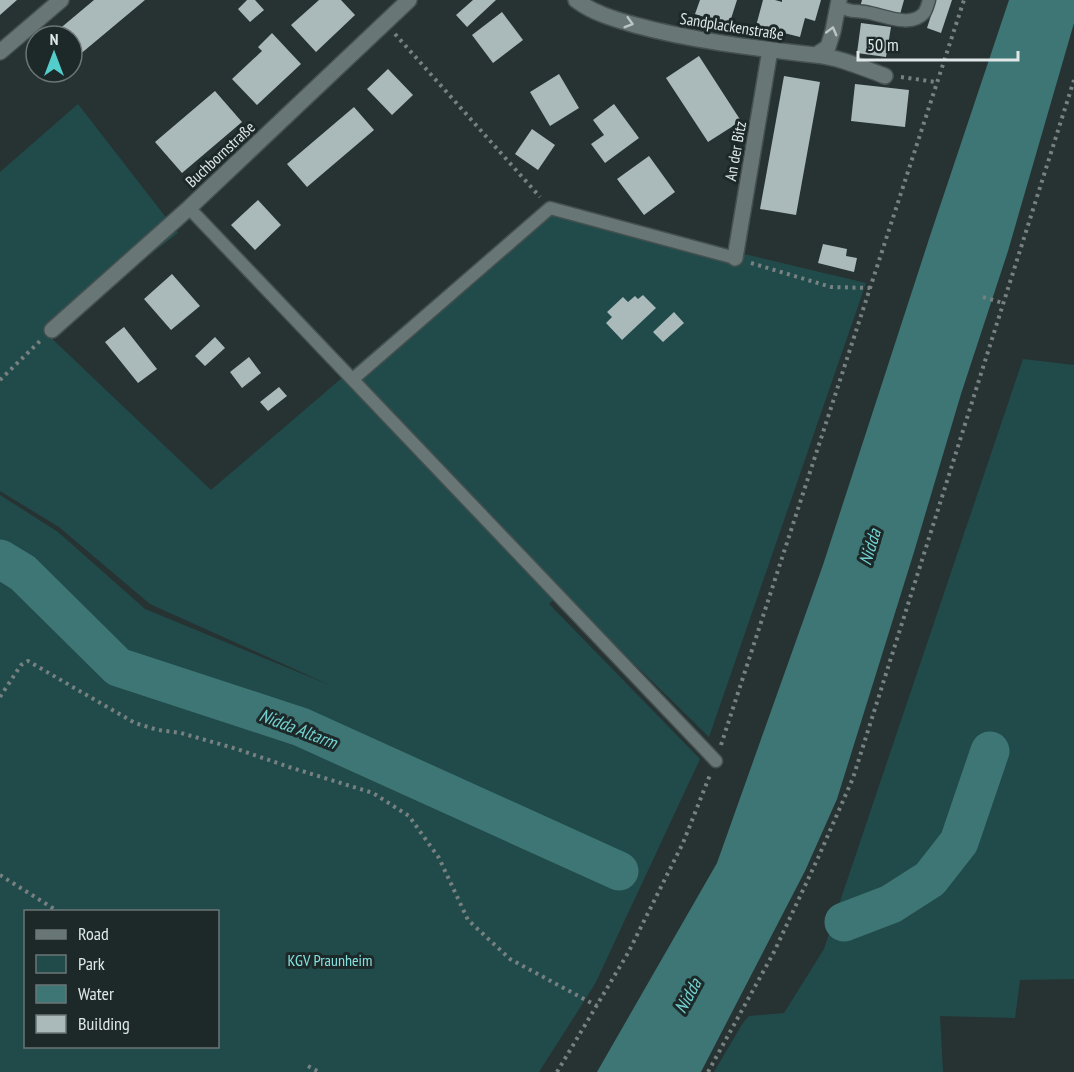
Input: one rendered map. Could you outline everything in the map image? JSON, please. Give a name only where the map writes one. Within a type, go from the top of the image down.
[{"type":"street","points":[[0,52],[61,0]]},
{"type":"street","name":"Buchbornstraße","points":[[52,330],[189,208],[409,0]]},
{"type":"street","name":"Sandplackenstraße","points":[[576,0],[614,19],[669,34],[816,55],[885,75]]},
{"type":"street","points":[[816,55],[828,47],[839,2]]},
{"type":"street","name":"An der Bitz","points":[[735,258],[770,50]]},
{"type":"lane","points":[[839,2],[845,10],[901,21],[915,19],[924,13],[929,0]]},
{"type":"lane","points":[[189,208],[716,761]]},
{"type":"lane","points":[[353,379],[550,208],[735,258]]},
{"type":"path","points":[[557,1072],[628,953],[683,843],[716,761],[964,0]]},
{"type":"path","points":[[385,22],[550,208]]},
{"type":"path","points":[[885,75],[936,82]]},
{"type":"path","points":[[708,1072],[774,952],[853,778],[1074,81]]},
{"type":"path","points":[[735,258],[831,287],[870,288]]},
{"type":"path","points":[[983,297],[1004,303]]},
{"type":"path","points":[[0,380],[52,330]]},
{"type":"path","points":[[0,697],[21,665],[28,661],[135,723],[237,749],[289,768],[373,793],[409,816],[439,858],[468,920],[510,959],[597,1006]]},
{"type":"path","points":[[0,875],[56,910]]},
{"type":"path","points":[[308,1066],[319,1072]]},
{"type":"green space","name":"KGV Praunheim","points":[[78,104],[178,233],[47,334],[211,490],[543,206],[866,283],[709,737],[561,592],[549,604],[700,759],[595,984],[539,1072],[0,1072],[0,495],[58,532],[145,609],[332,686],[150,604],[59,527],[0,491],[0,172]]},
{"type":"green space","points":[[1023,359],[1074,365],[1074,979],[1020,980],[1015,1018],[940,1016],[943,1072],[714,1072],[749,1016],[784,1013],[824,949]]},
{"type":"water","name":"Nidda","points":[[1009,0],[1074,0],[1074,23],[1008,251],[961,394],[837,799],[805,871],[701,1072],[597,1072],[717,863],[823,565]]},
{"type":"building","points":[[0,0],[17,0],[0,15]]},
{"type":"building","points":[[94,0],[145,0],[84,51],[84,24],[65,24]]},
{"type":"building","points":[[247,0],[255,0],[264,10],[250,22],[238,9]]},
{"type":"building","points":[[319,0],[341,0],[355,15],[316,52],[291,25]]},
{"type":"building","points":[[473,0],[496,0],[467,27],[456,15]]},
{"type":"building","points":[[700,0],[737,0],[729,25],[695,14]]},
{"type":"building","points":[[763,0],[782,2],[782,0],[821,0],[815,21],[805,18],[800,37],[756,26]]},
{"type":"building","points":[[862,0],[904,0],[899,18],[860,7]]},
{"type":"building","points":[[936,0],[952,0],[941,33],[927,28]]},
{"type":"building","points":[[502,12],[523,40],[493,63],[472,35]]},
{"type":"building","points":[[861,23],[891,27],[886,57],[857,53]]},
{"type":"building","points":[[272,33],[301,64],[257,105],[232,79],[262,51],[258,47]]},
{"type":"building","points":[[699,56],[741,121],[708,142],[666,78]]},
{"type":"building","points":[[388,69],[413,95],[392,115],[367,89]]},
{"type":"building","points":[[559,74],[579,108],[550,126],[530,92]]},
{"type":"building","points":[[784,76],[820,82],[796,215],[760,209]]},
{"type":"building","points":[[855,84],[909,90],[905,127],[851,121]]},
{"type":"building","points":[[215,91],[242,122],[182,173],[155,142]]},
{"type":"building","points":[[614,104],[639,138],[605,163],[591,144],[604,135],[593,120]]},
{"type":"building","points":[[354,107],[374,130],[307,187],[287,164]]},
{"type":"building","points":[[532,129],[555,145],[538,170],[515,154]]},
{"type":"building","points":[[649,156],[675,192],[644,215],[617,179]]},
{"type":"building","points":[[258,200],[281,225],[255,250],[231,225]]},
{"type":"building","points":[[823,244],[847,249],[846,256],[857,258],[854,272],[818,263]]},
{"type":"building","points":[[172,274],[200,306],[171,330],[144,299]]},
{"type":"building","points":[[643,295],[656,308],[622,340],[606,323],[612,317],[607,312],[623,297],[628,302],[635,296],[638,299]]},
{"type":"building","points":[[674,312],[684,323],[663,342],[653,332]]},
{"type":"building","points":[[124,327],[157,369],[138,383],[105,342]]},
{"type":"building","points":[[215,337],[225,348],[205,366],[195,356]]},
{"type":"building","points":[[249,357],[261,373],[242,388],[230,372]]},
{"type":"building","points":[[279,387],[287,396],[268,411],[260,402]]},
{"type":"waterway","name":"Nidda Altarm","points":[[0,559],[23,573],[118,667],[301,727],[619,871]]},
{"type":"waterway","name":"Nidda Altarm","points":[[844,922],[891,904],[930,879],[959,842],[990,751]]}]
